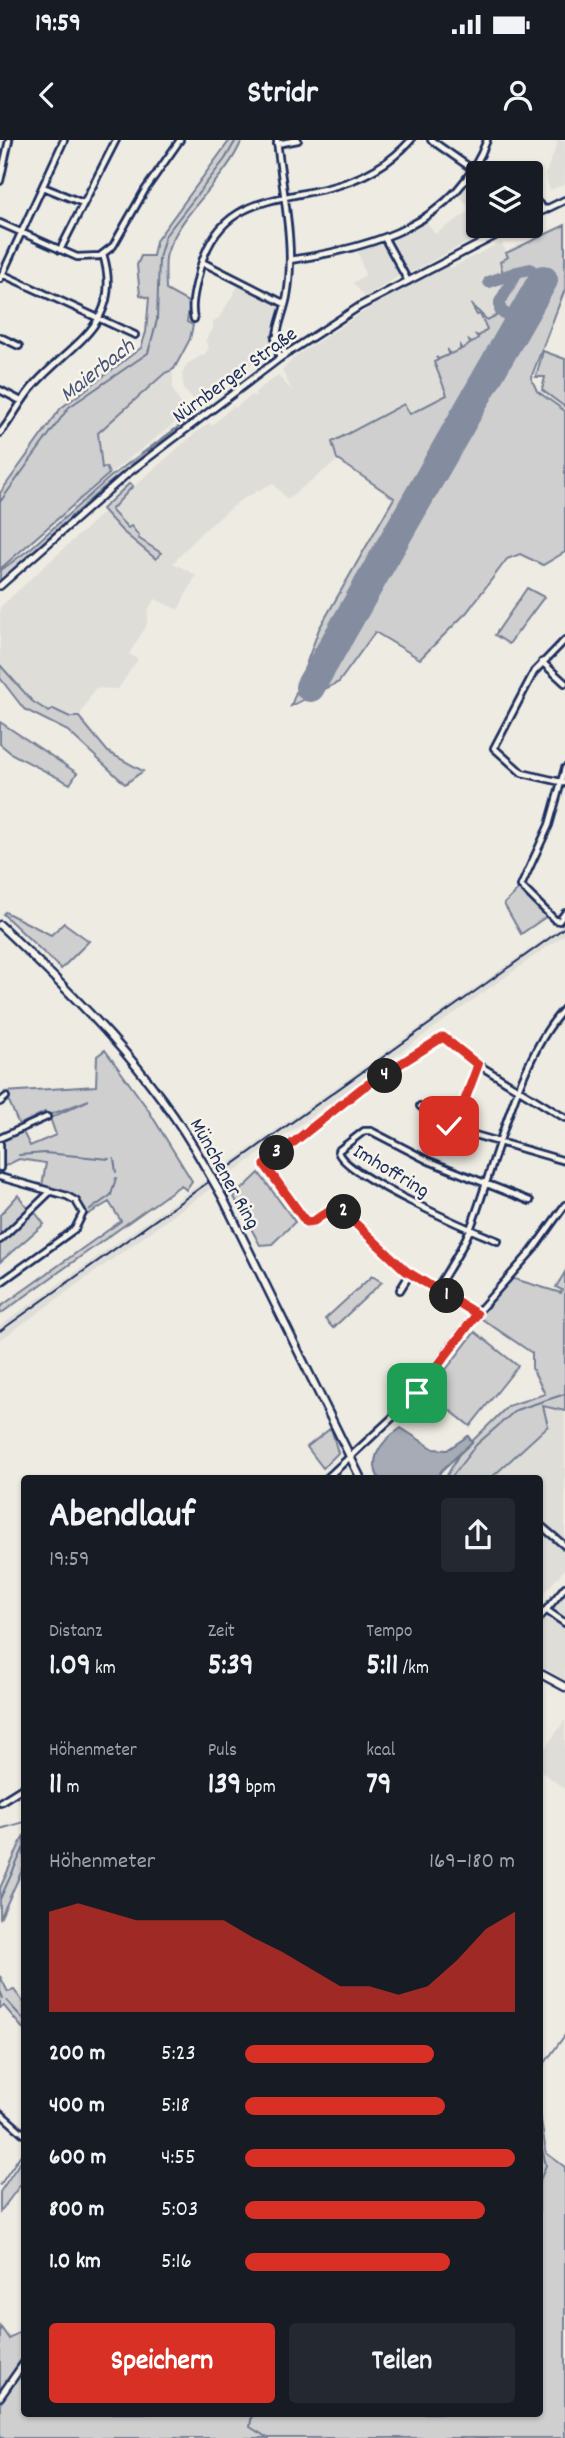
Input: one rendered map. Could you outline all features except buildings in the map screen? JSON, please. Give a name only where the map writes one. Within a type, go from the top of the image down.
[{"type":"main road","points":[[545,210],[565,200]]},
{"type":"main road","name":"Nürnberger Straße","points":[[0,586],[133,469],[283,356],[352,311],[491,238]]},
{"type":"main road","name":"Münchener Ring","points":[[0,925],[78,1000],[126,1051],[174,1115],[222,1198],[359,1475]]},
{"type":"main road","points":[[543,1614],[546,1610],[565,1623]]},
{"type":"main road","points":[[543,1675],[565,1687]]},
{"type":"main road","points":[[0,2397],[21,2367]]},
{"type":"street","points":[[0,181],[9,140]]},
{"type":"street","points":[[64,140],[1,276],[135,335]]},
{"type":"street","points":[[60,250],[116,140]]},
{"type":"street","points":[[0,223],[81,258],[103,254],[115,243],[145,190],[180,140]]},
{"type":"street","points":[[283,356],[274,338],[285,304],[290,260],[277,142],[298,140]]},
{"type":"street","points":[[194,319],[192,309],[202,262],[214,237],[229,219],[253,204],[283,195],[328,188],[368,173],[395,155],[411,140]]},
{"type":"street","points":[[431,140],[466,165]]},
{"type":"street","points":[[480,161],[487,140]]},
{"type":"street","points":[[290,260],[354,250],[385,239],[440,206],[466,181]]},
{"type":"street","points":[[43,187],[83,203]]},
{"type":"street","points":[[385,239],[408,281]]},
{"type":"street","points":[[0,433],[21,401],[43,376],[86,338],[109,287],[103,254]]},
{"type":"street","points":[[202,262],[285,304]]},
{"type":"street","points":[[0,337],[19,346]]},
{"type":"street","points":[[0,390],[21,401]]},
{"type":"street","points":[[563,782],[522,773],[494,748],[542,662],[565,640]]},
{"type":"street","points":[[542,662],[565,683]]},
{"type":"street","points":[[565,768],[543,842],[522,884],[522,888],[552,919],[559,921],[565,913]]},
{"type":"street","points":[[436,1290],[470,1229],[519,1088],[550,1029],[565,1008]]},
{"type":"street","points":[[477,1314],[410,1273],[337,1207],[313,1222],[304,1221],[266,1169],[265,1163],[362,1088],[381,1079],[442,1037],[451,1040],[478,1065],[565,1118]]},
{"type":"street","points":[[454,1129],[478,1065]]},
{"type":"street","points":[[0,1102],[6,1097]]},
{"type":"street","points":[[420,1106],[454,1129],[565,1161]]},
{"type":"street","points":[[0,1138],[47,1117]]},
{"type":"street","name":"Imhoffring","points":[[470,1229],[379,1184],[343,1161],[338,1152],[368,1130],[429,1161],[486,1184]]},
{"type":"street","points":[[0,1144],[0,1168]]},
{"type":"street","points":[[0,1177],[76,1201],[82,1210],[81,1222],[0,1283]]},
{"type":"street","points":[[486,1184],[530,1201]]},
{"type":"street","points":[[0,1240],[50,1192]]},
{"type":"street","points":[[330,1475],[405,1406],[477,1314],[532,1251],[565,1205]]},
{"type":"street","points":[[470,1229],[498,1241]]},
{"type":"street","points":[[400,1290],[410,1273]]},
{"type":"street","points":[[543,1527],[565,1546]]},
{"type":"street","points":[[546,1610],[565,1587]]},
{"type":"street","points":[[0,1802],[21,1789]]},
{"type":"street","points":[[0,2113],[21,2131]]},
{"type":"shaded area","points":[[230,140],[242,140],[235,155],[183,223],[167,253],[166,290],[190,303],[187,322],[193,325],[190,339],[174,369],[165,373],[98,433],[102,468],[106,467],[109,474],[0,569],[0,493],[61,408],[141,348],[146,332],[149,298],[140,295],[137,265],[141,256],[153,256],[156,241]]},
{"type":"shaded area","points":[[551,140],[565,140],[565,184],[550,190],[545,175],[558,142]]},
{"type":"shaded area","points":[[466,184],[466,204],[457,193]]},
{"type":"shaded area","points":[[466,214],[466,238],[475,238],[411,272],[406,271],[392,239],[425,220],[435,234]]},
{"type":"shaded area","points":[[565,225],[565,289],[531,378],[339,682],[291,706],[319,629],[473,360],[447,395],[409,414],[404,404],[332,442],[336,462],[287,499],[273,483],[241,500],[203,531],[173,563],[196,575],[178,610],[155,599],[148,610],[147,625],[129,654],[138,659],[118,689],[95,688],[79,717],[49,712],[39,707],[0,665],[0,607],[199,430],[209,423],[211,426],[233,406],[235,408],[252,395],[256,396],[255,392],[278,375],[292,391],[282,370],[296,356],[374,305],[449,265],[451,268],[501,242],[507,253],[543,238]]},
{"type":"shaded area","points":[[565,225],[565,289],[531,378],[537,391],[565,411],[565,552],[543,565],[520,554],[507,559],[467,612],[420,659],[375,632],[339,682],[291,706],[319,629],[394,498],[337,459],[332,442],[404,404],[410,414],[447,395],[434,362],[438,360],[436,357],[439,359],[448,355],[448,351],[450,354],[460,350],[460,346],[462,349],[470,344],[469,341],[472,343],[478,338],[476,335],[479,336],[487,329],[480,314],[477,315],[471,304],[487,320],[497,315],[511,322],[511,329],[303,693],[314,688],[548,278],[528,267],[503,274],[500,262],[508,257],[506,253],[543,238],[543,235]]},
{"type":"shaded area","points":[[381,243],[386,246],[401,275],[365,297],[353,283],[365,275],[358,252]]},
{"type":"shaded area","points":[[522,271],[530,271],[539,278],[520,313],[514,318],[504,311],[502,303]]},
{"type":"shaded area","points":[[240,283],[280,305],[272,333],[273,347],[199,405],[184,390],[182,374],[187,364],[206,353],[209,347],[205,341],[213,329],[213,321],[219,318]]},
{"type":"shaded area","points":[[543,351],[565,359],[565,407],[542,390],[545,377],[536,377]]},
{"type":"shaded area","points":[[173,368],[173,390],[185,411],[184,416],[109,474],[106,467],[102,468],[97,433]]},
{"type":"shaded area","points":[[186,421],[102,489],[0,581],[0,571],[31,548],[110,477]]},
{"type":"shaded area","points":[[130,483],[133,486],[111,510],[128,528],[131,526],[138,538],[161,553],[156,559],[122,531],[102,509]]},
{"type":"shaded area","points":[[527,588],[544,597],[509,644],[495,635]]},
{"type":"shaded area","points":[[0,665],[32,701],[49,712],[53,709],[70,717],[79,717],[108,752],[143,771],[125,784],[68,731],[24,709],[0,678]]},
{"type":"shaded area","points":[[0,722],[77,773],[70,784],[12,754],[0,744]]},
{"type":"shaded area","points":[[519,889],[547,916],[521,934],[504,904]]},
{"type":"shaded area","points":[[5,912],[51,935],[64,923],[89,941],[61,969],[3,914]]},
{"type":"shaded area","points":[[565,924],[565,934],[0,1340],[0,1326]]},
{"type":"shaded area","points":[[105,1050],[147,1108],[192,1181],[186,1190],[181,1185],[0,1314],[0,1307],[121,1221],[109,1202],[87,1215],[73,1195],[42,1186],[46,1163],[19,1159],[3,1167],[3,1140],[23,1132],[30,1146],[56,1135],[50,1118],[89,1100],[49,1115],[45,1112],[19,1125],[5,1092],[96,1086],[97,1056]]},
{"type":"shaded area","points":[[259,1173],[295,1222],[272,1244],[260,1245],[234,1197]]},
{"type":"shaded area","points":[[18,1195],[29,1210],[0,1238],[0,1215]]},
{"type":"shaded area","points":[[34,1211],[44,1224],[0,1262],[0,1244]]},
{"type":"shaded area","points":[[565,1272],[565,1411],[543,1406],[548,1426],[494,1475],[447,1475],[459,1454],[508,1406],[545,1394],[532,1368],[532,1353],[479,1317],[511,1278],[561,1293],[562,1290],[556,1287]]},
{"type":"shaded area","points":[[372,1276],[382,1282],[333,1328],[325,1319]]},
{"type":"shaded area","points":[[475,1332],[518,1366],[470,1426],[428,1393]]},
{"type":"shaded area","points":[[542,1406],[565,1411],[565,1569],[543,1594],[543,1475],[494,1475],[507,1461]]},
{"type":"shaded area","points":[[331,1428],[338,1453],[323,1468],[307,1447]]},
{"type":"shaded area","points":[[401,1428],[434,1449],[447,1450],[468,1436],[472,1442],[439,1475],[378,1475],[376,1456],[388,1438]]},
{"type":"shaded area","points":[[565,1593],[565,1680],[543,1667],[543,1620]]},
{"type":"shaded area","points":[[565,1720],[565,1789],[543,1773],[543,1751]]},
{"type":"shaded area","points":[[21,1842],[21,1873],[0,1919],[0,1888]]},
{"type":"shaded area","points":[[0,1976],[8,1992],[14,1990],[21,1999],[21,2026],[4,2006],[0,2008]]},
{"type":"shaded area","points":[[543,2133],[546,2153],[565,2167],[565,2438],[0,2438],[0,2404],[21,2373],[21,2417],[543,2417]]},
{"type":"shaded area","points":[[21,2160],[21,2184],[0,2212],[0,2192]]},
{"type":"shaded area","points":[[0,2326],[9,2339],[21,2330],[21,2360],[0,2391]]},
{"type":"waterway","name":"Maierbach","points":[[0,502],[69,407],[148,353],[157,320],[159,258],[165,236],[225,159],[236,140]]},
{"type":"waterway","points":[[19,1155],[45,1153],[109,1159]]},
{"type":"waterway","points":[[114,1159],[116,1172]]},
{"type":"waterway","points":[[90,1210],[111,1195],[116,1178]]},
{"type":"waterway","points":[[453,1475],[476,1445],[516,1410],[565,1394]]},
{"type":"waterway","points":[[0,1829],[21,1823]]},
{"type":"waterway","points":[[0,1899],[21,1854]]},
{"type":"waterway","points":[[0,1991],[3,1998]]},
{"type":"waterway","points":[[7,2001],[21,2017]]},
{"type":"waterway","points":[[543,2065],[565,2035]]},
{"type":"waterway","points":[[543,2153],[546,2165],[543,2173]]},
{"type":"waterway","points":[[0,2185],[21,2154]]},
{"type":"waterway","points":[[252,2417],[250,2427],[268,2438]]},
{"type":"taxiway","points":[[519,323],[500,310],[500,302],[517,272],[530,269],[543,280]]},
{"type":"taxiway","points":[[489,282],[517,272]]},
{"type":"runway","points":[[310,687],[543,280]]},
{"type":"railway","points":[[0,1331],[565,927]]},
{"type":"route","points":[[417,1393],[477,1314],[406,1271],[376,1246],[339,1208],[334,1207],[311,1223],[303,1220],[266,1169],[265,1163],[318,1125],[362,1088],[381,1079],[443,1037],[451,1040],[478,1065],[454,1129],[449,1126]]}]
